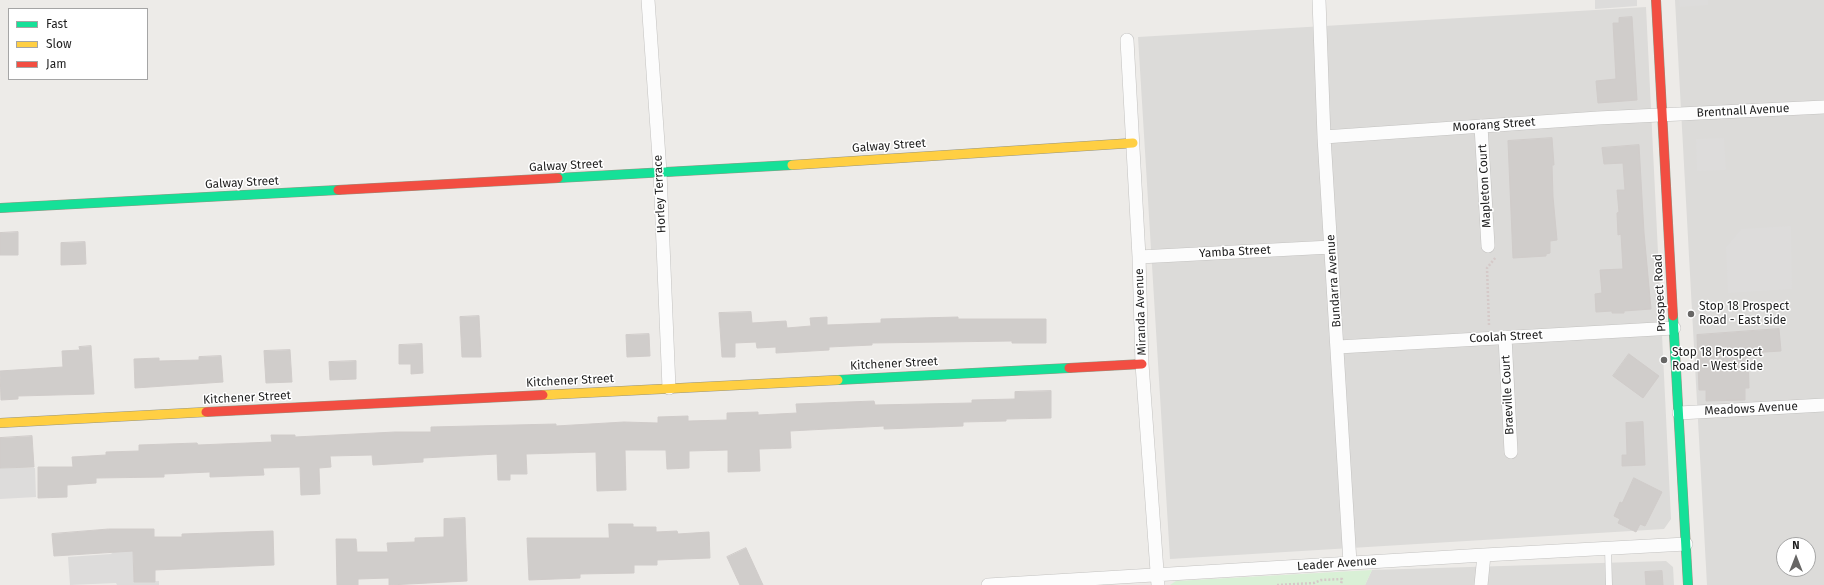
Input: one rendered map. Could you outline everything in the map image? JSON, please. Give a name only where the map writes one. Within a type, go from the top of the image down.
[{"type":"street","name":"Horley Terrace","points":[[648,0],[660,172],[669,388]]},
{"type":"street","name":"Bundarra Avenue","points":[[1319,0],[1324,137],[1338,346],[1350,563]]},
{"type":"street","name":"Prospect Road","points":[[1656,0],[1688,585]]},
{"type":"street","name":"Miranda Avenue","points":[[1127,40],[1139,257],[1142,364],[1158,580]]},
{"type":"street","name":"Brentnall Avenue","points":[[1663,114],[1824,107]]},
{"type":"street","name":"Moorang Street","points":[[1324,137],[1663,114]]},
{"type":"street","name":"Mapleton Court","points":[[1481,126],[1493,249]]},
{"type":"street","name":"Galway Street","points":[[0,208],[660,172],[1132,143]]},
{"type":"street","name":"Yamba Street","points":[[1139,257],[1331,247]]},
{"type":"street","name":"Coolah Street","points":[[1338,346],[1674,328]]},
{"type":"street","name":"Braeville Court","points":[[1505,337],[1511,452]]},
{"type":"street","name":"Kitchener Street","points":[[0,423],[1142,364]]},
{"type":"street","name":"Meadows Avenue","points":[[1679,413],[1824,405]]},
{"type":"street","name":"Leader Avenue","points":[[988,585],[1158,580],[1350,563],[1686,544]]},
{"type":"street","points":[[1481,585],[1484,555]]},
{"type":"lane","points":[[1608,549],[1610,585]]},
{"type":"path","points":[[1489,325],[1487,268],[1494,260],[1493,249]]},
{"type":"path","points":[[1276,585],[1315,584],[1320,580],[1342,579],[1341,585]]},
{"type":"shaded area","points":[[1595,0],[1637,0],[1637,6],[1595,9]]},
{"type":"shaded area","points":[[1675,0],[1824,0],[1824,585],[1707,585]]},
{"type":"shaded area","points":[[1679,0],[1708,0],[1708,5],[1680,7]]},
{"type":"shaded area","points":[[1646,7],[1671,519],[1664,529],[1170,559],[1138,37]]},
{"type":"shaded area","points":[[1724,138],[1726,170],[1697,171],[1696,139]]},
{"type":"shaded area","points":[[1791,226],[1792,289],[1728,293],[1726,247],[1741,229]]},
{"type":"shaded area","points":[[0,468],[35,468],[36,497],[0,499]]},
{"type":"shaded area","points":[[114,551],[133,551],[134,582],[159,581],[159,585],[117,585],[116,583],[70,585],[68,557],[111,554]]},
{"type":"shaded area","points":[[1666,561],[1673,567],[1674,585],[1365,585],[1372,570]]},
{"type":"green space","points":[[1372,570],[1365,585],[1170,585],[1176,581]]},
{"type":"building","points":[[1632,17],[1637,100],[1598,103],[1596,81],[1616,79],[1613,23],[1619,23],[1619,18]]},
{"type":"building","points":[[1552,138],[1554,165],[1552,165],[1553,197],[1557,240],[1550,241],[1550,253],[1546,254],[1546,256],[1513,258],[1508,141]]},
{"type":"building","points":[[1639,145],[1644,233],[1651,309],[1624,311],[1624,313],[1612,313],[1612,311],[1596,312],[1595,294],[1602,293],[1600,270],[1623,269],[1621,234],[1618,235],[1617,213],[1619,212],[1617,190],[1625,190],[1623,163],[1604,164],[1602,148]]},
{"type":"building","points":[[18,232],[18,255],[0,255],[0,233]]},
{"type":"building","points":[[85,242],[86,264],[61,265],[61,243]]},
{"type":"building","points":[[751,312],[752,323],[786,321],[787,328],[811,326],[810,318],[827,317],[827,325],[881,323],[881,319],[958,317],[958,319],[1046,319],[1046,343],[1012,343],[1012,341],[872,343],[872,345],[829,347],[829,350],[776,353],[776,347],[757,348],[756,342],[735,343],[735,357],[722,357],[719,313]]},
{"type":"building","points":[[479,316],[481,357],[462,357],[460,317]]},
{"type":"building","points":[[1779,329],[1781,351],[1748,353],[1749,388],[1745,388],[1745,400],[1706,401],[1706,390],[1699,390],[1697,335]]},
{"type":"building","points":[[649,334],[650,356],[627,357],[626,335]]},
{"type":"building","points":[[422,344],[423,373],[411,374],[411,364],[399,364],[399,345]]},
{"type":"building","points":[[91,346],[94,394],[18,396],[18,399],[1,400],[0,371],[63,367],[62,351],[80,350],[79,347]]},
{"type":"building","points":[[290,350],[292,382],[266,383],[264,351]]},
{"type":"building","points":[[1629,354],[1659,376],[1643,398],[1613,376]]},
{"type":"building","points":[[221,356],[223,382],[135,388],[134,359],[159,358],[159,361],[199,360],[199,357]]},
{"type":"building","points":[[356,361],[356,379],[330,380],[329,362]]},
{"type":"building","points":[[1051,391],[1051,418],[963,422],[963,426],[884,429],[884,426],[790,431],[791,448],[759,449],[760,471],[728,472],[728,450],[689,451],[689,468],[667,469],[666,450],[625,450],[626,490],[597,491],[596,452],[526,454],[527,474],[510,474],[510,480],[498,480],[497,454],[423,458],[423,462],[373,465],[372,455],[330,456],[331,467],[319,468],[320,494],[301,495],[300,467],[263,468],[264,475],[210,477],[210,472],[164,474],[164,477],[96,478],[96,483],[67,485],[67,497],[38,498],[38,467],[73,467],[72,457],[106,455],[106,452],[139,451],[139,445],[197,443],[198,445],[272,442],[271,435],[295,435],[295,437],[395,432],[431,432],[431,427],[556,424],[556,426],[624,422],[658,423],[658,417],[688,416],[688,421],[727,420],[727,413],[758,412],[758,415],[797,413],[796,404],[874,401],[875,405],[972,403],[972,400],[1015,399],[1015,392]]},
{"type":"building","points":[[1643,422],[1645,465],[1622,466],[1622,455],[1627,455],[1626,423]]},
{"type":"building","points":[[32,436],[34,467],[0,468],[0,438]]},
{"type":"building","points":[[1634,478],[1662,492],[1645,526],[1640,524],[1636,532],[1618,523],[1620,519],[1614,516],[1620,502],[1622,503]]},
{"type":"building","points":[[465,518],[467,581],[389,585],[389,578],[358,579],[358,585],[337,585],[336,539],[356,539],[357,552],[388,552],[387,543],[415,542],[415,538],[444,537],[444,519]]},
{"type":"building","points":[[609,524],[633,524],[633,527],[656,527],[656,532],[677,531],[678,534],[709,532],[710,558],[657,560],[657,565],[634,565],[634,573],[580,574],[580,578],[529,580],[527,538],[609,538]]},
{"type":"building","points":[[109,529],[154,529],[154,537],[182,537],[182,534],[273,531],[274,565],[155,570],[155,582],[134,582],[133,551],[54,556],[52,534]]},
{"type":"building","points":[[746,548],[763,585],[740,585],[727,557]]},
{"type":"building","points":[[1662,571],[1663,585],[1646,585],[1645,572]]},
{"type":"traffic: fast","points":[[558,178],[792,165]]},
{"type":"traffic: fast","points":[[0,208],[338,190]]},
{"type":"traffic: fast","points":[[1673,316],[1688,585]]},
{"type":"traffic: fast","points":[[838,380],[1069,368]]},
{"type":"traffic: slow","points":[[792,165],[1133,143]]},
{"type":"traffic: slow","points":[[543,395],[838,380]]},
{"type":"traffic: slow","points":[[0,423],[206,412]]},
{"type":"traffic: jam","points":[[1656,0],[1673,316]]},
{"type":"traffic: jam","points":[[338,190],[558,178]]},
{"type":"traffic: jam","points":[[1069,368],[1142,364]]},
{"type":"traffic: jam","points":[[206,412],[543,395]]},
{"type":"place","name":"Stop 18 Prospect Road - East side","points":[[1691,314]]},
{"type":"place","name":"Stop 18 Prospect Road - West side","points":[[1664,360]]}]
